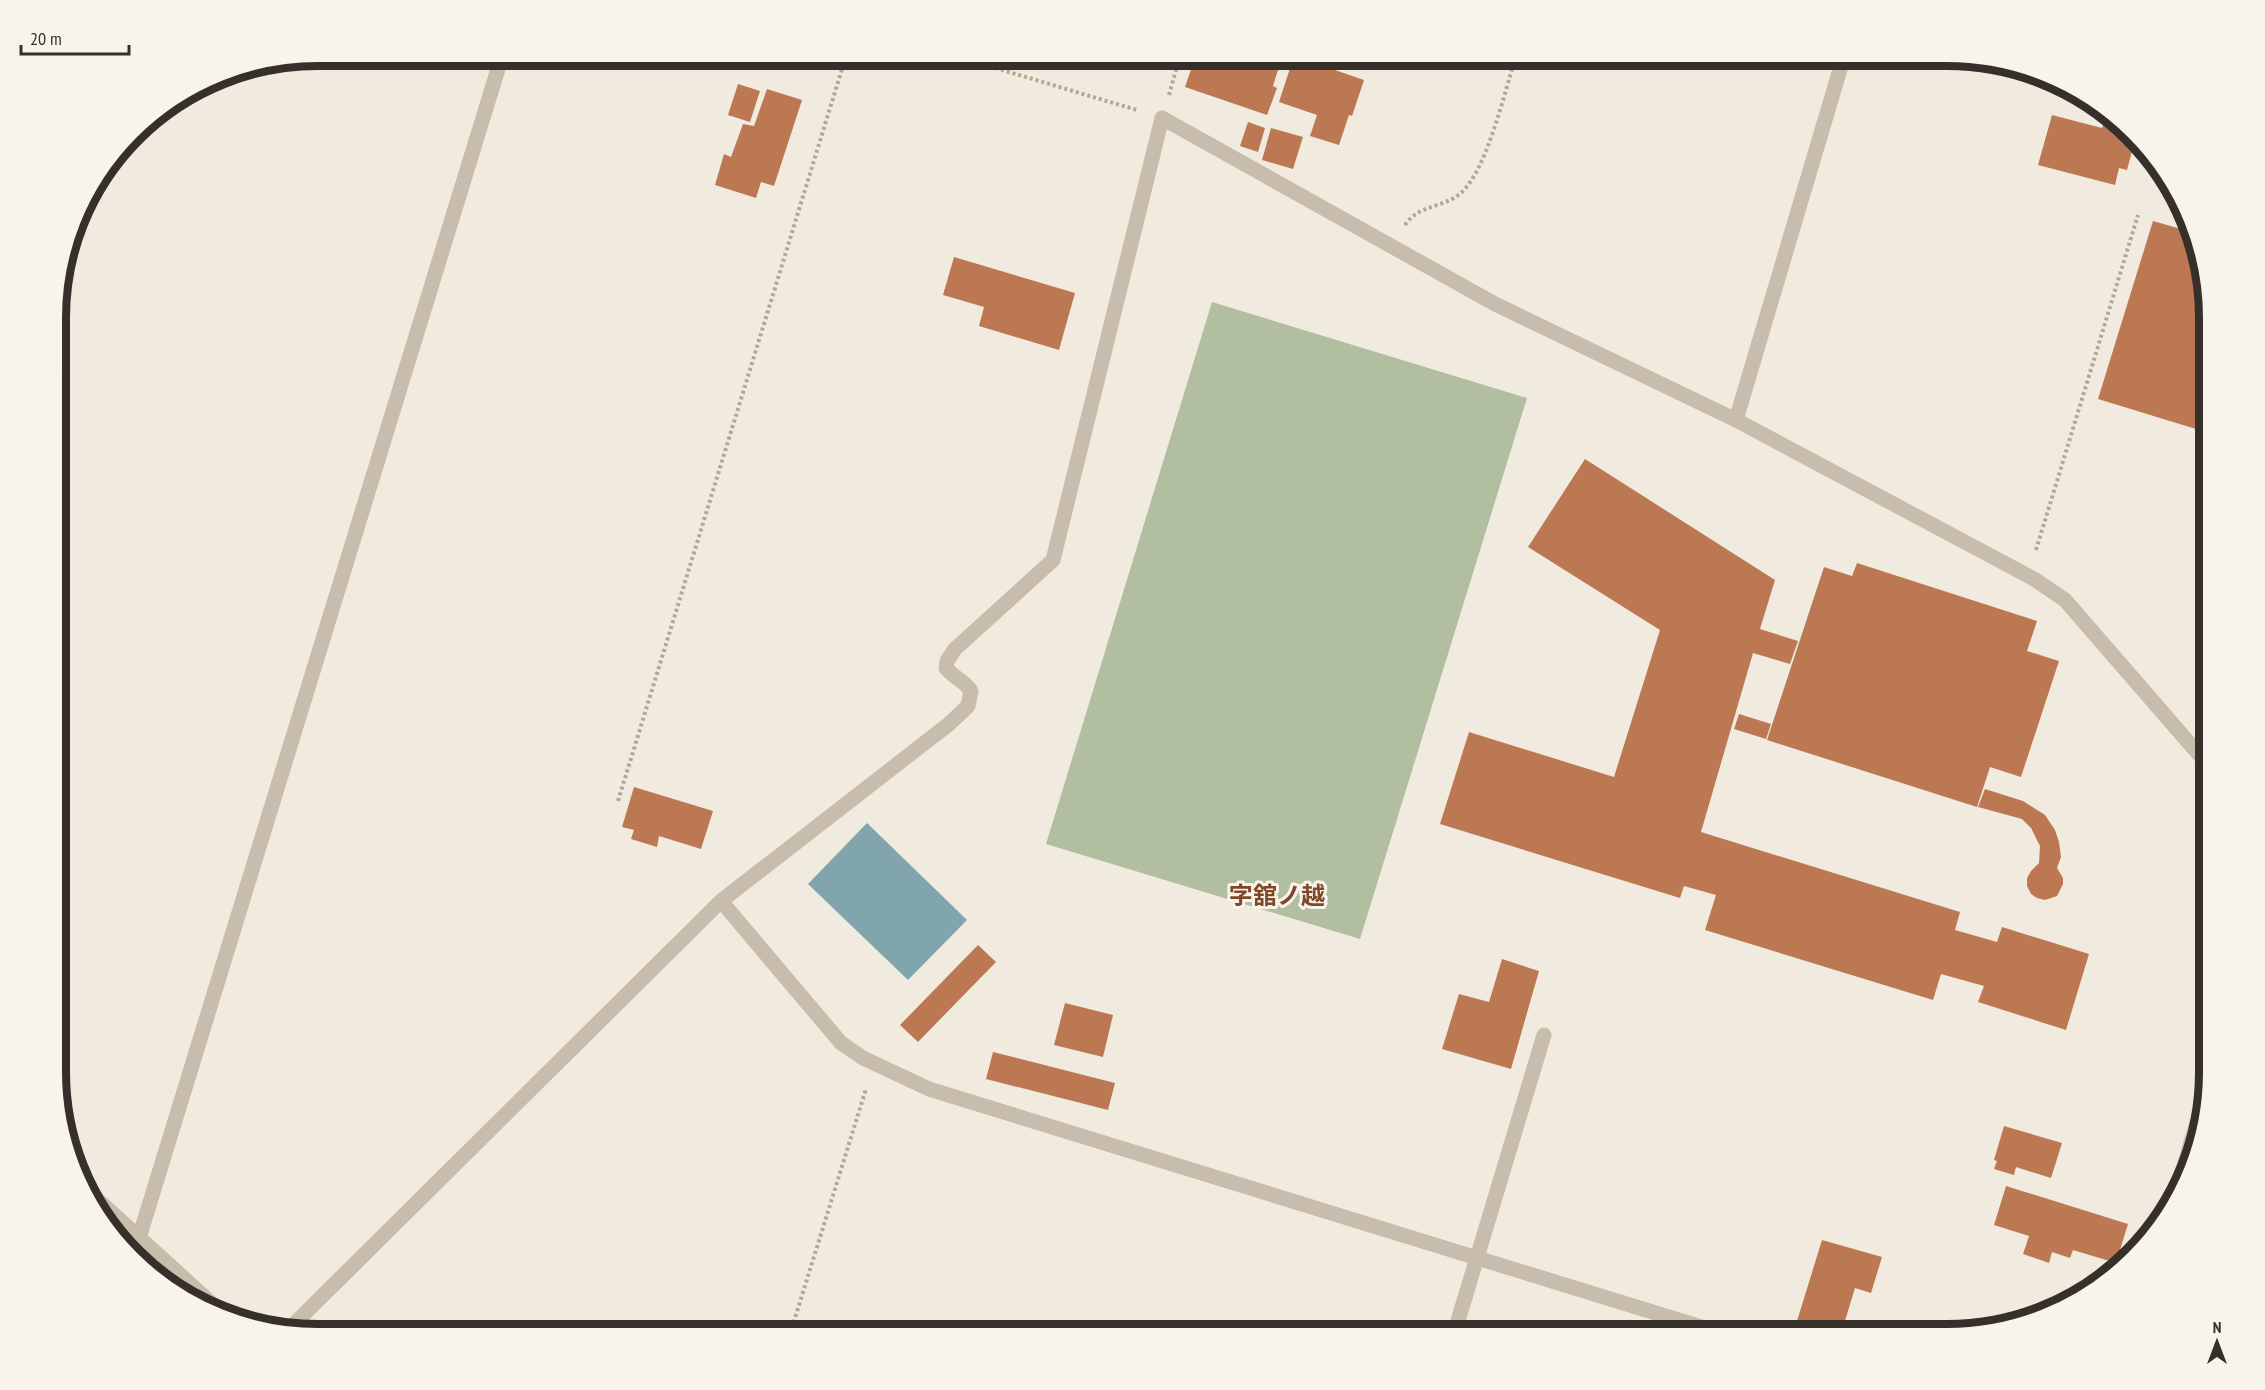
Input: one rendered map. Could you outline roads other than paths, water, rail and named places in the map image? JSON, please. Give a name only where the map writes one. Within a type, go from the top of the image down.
[{"type":"street","points":[[139,1238],[499,66]]},
{"type":"street","points":[[1736,420],[1841,66]]},
{"type":"street","points":[[295,1323],[721,901],[949,724],[968,706],[971,691],[966,683],[946,668],[947,661],[955,649],[1053,560],[1162,118],[1495,304],[1736,420],[2028,575],[2065,600],[2199,754]]},
{"type":"street","points":[[721,901],[841,1043],[873,1063],[929,1089],[1691,1324]]},
{"type":"street","points":[[1457,1324],[1544,1035]]},
{"type":"street","points":[[105,1206],[205,1297]]},
{"type":"water","points":[[867,823],[967,920],[908,980],[808,884]]},
{"type":"district","name":"字舘ノ越","points":[[1277,896]]}]
